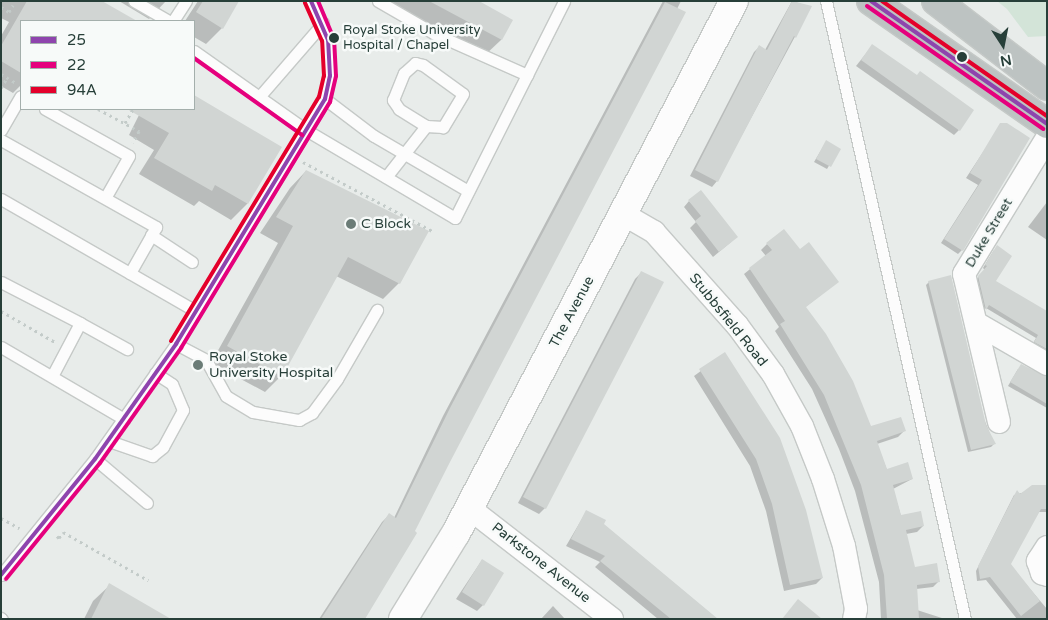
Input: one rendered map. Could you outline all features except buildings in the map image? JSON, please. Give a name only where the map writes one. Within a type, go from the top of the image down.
[{"type":"highway","points":[[870,1],[1047,124]]},
{"type":"highway","points":[[936,1],[1047,86]]},
{"type":"street","name":"The Avenue","points":[[403,619],[469,508],[734,1]]},
{"type":"street","name":"Duke Street","points":[[999,422],[964,274],[1047,138]]},
{"type":"street","name":"Stubbsfield Road","points":[[623,214],[654,232],[737,325],[773,374],[802,426],[824,479],[844,546],[854,600],[854,619]]},
{"type":"street","points":[[976,323],[1047,364]]},
{"type":"street","name":"Parkstone Avenue","points":[[469,508],[612,619]]},
{"type":"street","points":[[1047,547],[1038,561],[1042,573],[1047,575]]},
{"type":"lane","points":[[134,1],[166,20]]},
{"type":"lane","points":[[174,20],[186,1]]},
{"type":"lane","points":[[1,575],[95,460],[176,344],[325,99],[330,76],[330,57],[323,23],[311,1]]},
{"type":"lane","points":[[378,1],[434,34],[527,75]]},
{"type":"lane","points":[[195,52],[306,130],[455,218],[564,1]]},
{"type":"lane","points":[[826,1],[965,619]]},
{"type":"lane","points":[[259,97],[323,23]]},
{"type":"lane","points":[[415,63],[423,65],[463,94],[443,127],[426,126],[398,109],[393,100],[404,73],[415,63]]},
{"type":"lane","points":[[1,130],[20,98]]},
{"type":"lane","points":[[325,99],[374,136],[405,152],[468,191]]},
{"type":"lane","points":[[47,110],[127,155],[105,198]]},
{"type":"lane","points":[[386,177],[426,126]]},
{"type":"lane","points":[[1,140],[156,227],[130,273]]},
{"type":"lane","points":[[1,199],[196,312]]},
{"type":"lane","points":[[151,236],[192,262]]},
{"type":"lane","points":[[1,282],[127,349]]},
{"type":"lane","points":[[176,344],[206,360],[226,396],[254,412],[299,420],[312,413],[337,379],[377,310]]},
{"type":"lane","points":[[52,376],[80,323]]},
{"type":"lane","points":[[1,347],[124,419]]},
{"type":"lane","points":[[109,441],[152,456],[163,447],[183,410],[172,384],[155,374]]},
{"type":"lane","points":[[95,460],[147,503]]},
{"type":"path","points":[[1,7],[10,12],[14,5]]},
{"type":"path","points":[[1,74],[20,84]]},
{"type":"path","points":[[1,88],[7,78]]},
{"type":"path","points":[[100,110],[139,131],[127,155]]},
{"type":"path","points":[[125,123],[133,110]]},
{"type":"path","points":[[292,156],[434,232]]},
{"type":"path","points":[[1,311],[58,343],[53,353],[62,359]]},
{"type":"path","points":[[1,518],[19,528]]},
{"type":"path","points":[[57,536],[59,538],[63,532],[148,580]]},
{"type":"green space","points":[[997,1],[1047,1],[1047,36],[1028,37],[1007,9]]},
{"type":"transit line","name":"25","points":[[1,575],[95,459],[176,344],[325,99],[330,76],[328,40],[311,1]]},
{"type":"transit line","name":"22","points":[[6,579],[100,463],[181,348],[330,102],[336,76],[334,39],[318,1]]},
{"type":"transit line","name":"25","points":[[871,1],[1047,124]]},
{"type":"transit line","name":"94A","points":[[882,1],[1047,116]]},
{"type":"transit line","name":"94A","points":[[171,341],[319,97],[324,76],[322,41],[305,3]]},
{"type":"transit line","name":"22","points":[[867,6],[1043,129]]},
{"type":"transit line","name":"22","points":[[195,59],[302,135]]},
{"type":"place","name":"Royal Stoke University Hospital / Chapel","points":[[334,38]]},
{"type":"place","name":"C Block","points":[[351,224]]},
{"type":"place","name":"Royal Stoke University Hospital","points":[[198,365]]}]
